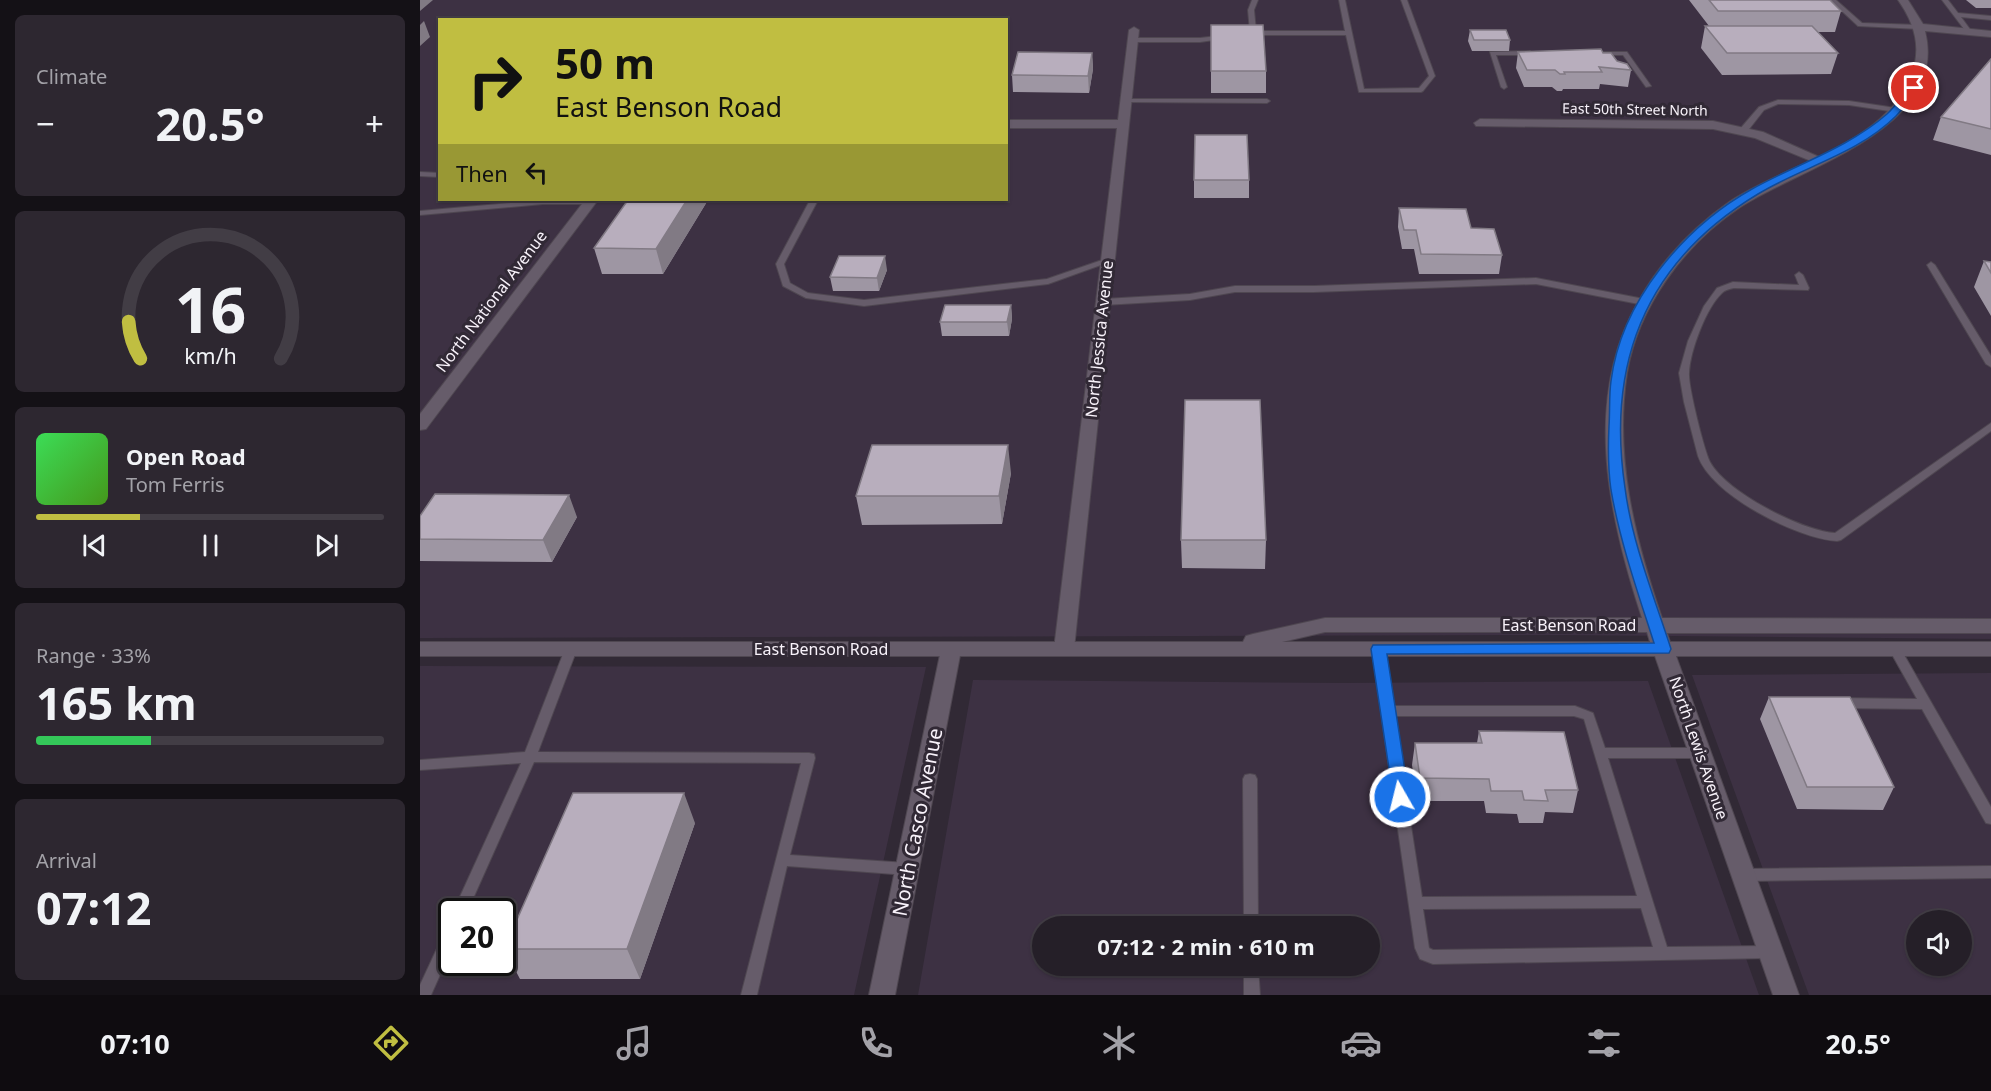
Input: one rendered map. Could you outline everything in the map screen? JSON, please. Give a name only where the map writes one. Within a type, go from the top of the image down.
[{"type":"street","name":"North Lewis Avenue","points":[[1786,995],[1700,753],[1629,543],[1618,489],[1615,455],[1617,380],[1628,336],[1644,302],[1675,257],[1721,214],[1754,192],[1859,140],[1896,110],[1914,88],[1923,55],[1919,27],[1903,0]]},
{"type":"street","points":[[1919,27],[1991,34]]},
{"type":"street","name":"North Jessica Avenue","points":[[1064,649],[1134,35]]},
{"type":"street","name":"East 50th Street North","points":[[1479,123],[1713,125],[1743,131],[1820,160]]},
{"type":"street","points":[[1008,124],[1124,124]]},
{"type":"street","name":"North National Avenue","points":[[423,417],[589,201]]},
{"type":"street","name":"East Benson Road","points":[[1222,649],[1325,625],[1991,626]]},
{"type":"street","name":"East Benson Road","points":[[420,649],[1991,649]]},
{"type":"street","name":"North Casco Avenue","points":[[882,995],[951,650]]},
{"type":"lane","points":[[1253,33],[1251,10],[1255,0]]},
{"type":"lane","points":[[1342,0],[1361,92],[1421,90],[1432,76],[1404,0]]},
{"type":"lane","points":[[1833,0],[1860,25],[1919,27]]},
{"type":"lane","points":[[1945,0],[1969,32]]},
{"type":"lane","points":[[1957,15],[1991,18]]},
{"type":"lane","points":[[1243,35],[1253,33],[1349,33]]},
{"type":"lane","points":[[1134,35],[1200,40],[1232,36]]},
{"type":"lane","points":[[1504,87],[1492,53],[1536,53]]},
{"type":"lane","points":[[1591,53],[1624,53],[1648,86]]},
{"type":"lane","points":[[1126,101],[1268,101]]},
{"type":"lane","points":[[1743,131],[1759,109],[1778,102],[1848,103],[1896,110]]},
{"type":"lane","points":[[420,174],[438,175]]},
{"type":"lane","points":[[420,213],[542,201]]},
{"type":"lane","points":[[813,201],[780,264],[786,284],[807,295],[864,303],[927,296],[1048,281],[1108,261]]},
{"type":"lane","points":[[1931,265],[1991,363]]},
{"type":"lane","points":[[1799,275],[1805,288],[1733,285],[1722,288],[1712,299],[1697,330],[1683,375],[1705,461],[1718,479],[1731,491],[1796,528],[1816,535],[1837,537],[1991,426]]},
{"type":"lane","points":[[1104,302],[1190,297],[1235,289],[1314,289],[1536,281],[1644,302]]},
{"type":"lane","points":[[466,898],[530,758],[571,649]]},
{"type":"lane","points":[[1378,649],[1422,948],[1425,954],[1433,957],[1771,952]]},
{"type":"lane","points":[[1895,649],[1991,819]]},
{"type":"lane","points":[[1822,702],[1926,704]]},
{"type":"lane","points":[[1388,711],[1583,712],[1592,721],[1662,954]]},
{"type":"lane","points":[[1602,753],[1700,753]]},
{"type":"lane","points":[[420,765],[530,758],[808,758],[749,995]]},
{"type":"lane","points":[[1250,779],[1251,916]]},
{"type":"lane","points":[[782,861],[907,869]]},
{"type":"lane","points":[[1744,875],[1991,873]]},
{"type":"lane","points":[[1416,903],[1646,902]]},
{"type":"lane","points":[[423,995],[438,962]]},
{"type":"lane","points":[[1251,976],[1252,995]]},
{"type":"shaded area","points":[[420,0],[1991,0],[1991,639],[1563,635],[420,638]]},
{"type":"shaded area","points":[[420,666],[926,667],[854,995],[420,995]]},
{"type":"shaded area","points":[[1991,673],[1991,995],[1809,995],[1692,675]]},
{"type":"shaded area","points":[[973,680],[1343,683],[1648,681],[1759,995],[918,995]]},
{"type":"building","points":[[1709,0],[1830,0],[1841,11],[1718,11]]},
{"type":"building","points":[[1211,25],[1263,25],[1266,71],[1211,71]]},
{"type":"building","points":[[1705,26],[1812,26],[1838,53],[1727,53]]},
{"type":"building","points":[[1470,30],[1506,30],[1510,40],[1474,40]]},
{"type":"building","points":[[1601,49],[1603,53],[1611,53],[1617,61],[1627,64],[1631,70],[1599,67],[1602,72],[1564,72],[1565,74],[1560,74],[1555,70],[1527,70],[1518,52]]},
{"type":"building","points":[[1018,52],[1092,53],[1088,76],[1012,75]]},
{"type":"building","points":[[1991,59],[1991,129],[1941,117]]},
{"type":"building","points":[[1195,135],[1247,135],[1249,180],[1194,180]]},
{"type":"building","points":[[627,201],[686,201],[656,249],[594,248]]},
{"type":"building","points":[[1399,208],[1466,209],[1471,228],[1494,229],[1502,255],[1421,254],[1416,230],[1404,230]]},
{"type":"building","points":[[839,256],[885,256],[877,278],[830,277]]},
{"type":"building","points":[[1984,261],[1991,262],[1991,273]]},
{"type":"building","points":[[945,305],[1011,305],[1007,322],[940,322]]},
{"type":"building","points":[[1185,400],[1260,400],[1266,540],[1181,540]]},
{"type":"building","points":[[872,445],[1008,445],[999,496],[856,496]]},
{"type":"building","points":[[435,494],[569,495],[543,540],[420,539],[420,516]]},
{"type":"building","points":[[1769,697],[1850,697],[1894,787],[1807,787]]},
{"type":"building","points":[[1479,731],[1564,732],[1578,790],[1545,790],[1548,801],[1524,800],[1522,791],[1491,791],[1489,779],[1420,778],[1415,743],[1482,743]]},
{"type":"building","points":[[573,793],[684,793],[627,949],[516,949],[516,922]]},
{"type":"route","points":[[1400,797],[1378,649],[1664,649],[1629,543],[1618,489],[1614,407],[1617,380],[1628,336],[1661,275],[1675,257],[1708,225],[1754,192],[1859,140],[1892,115],[1914,88]]}]
